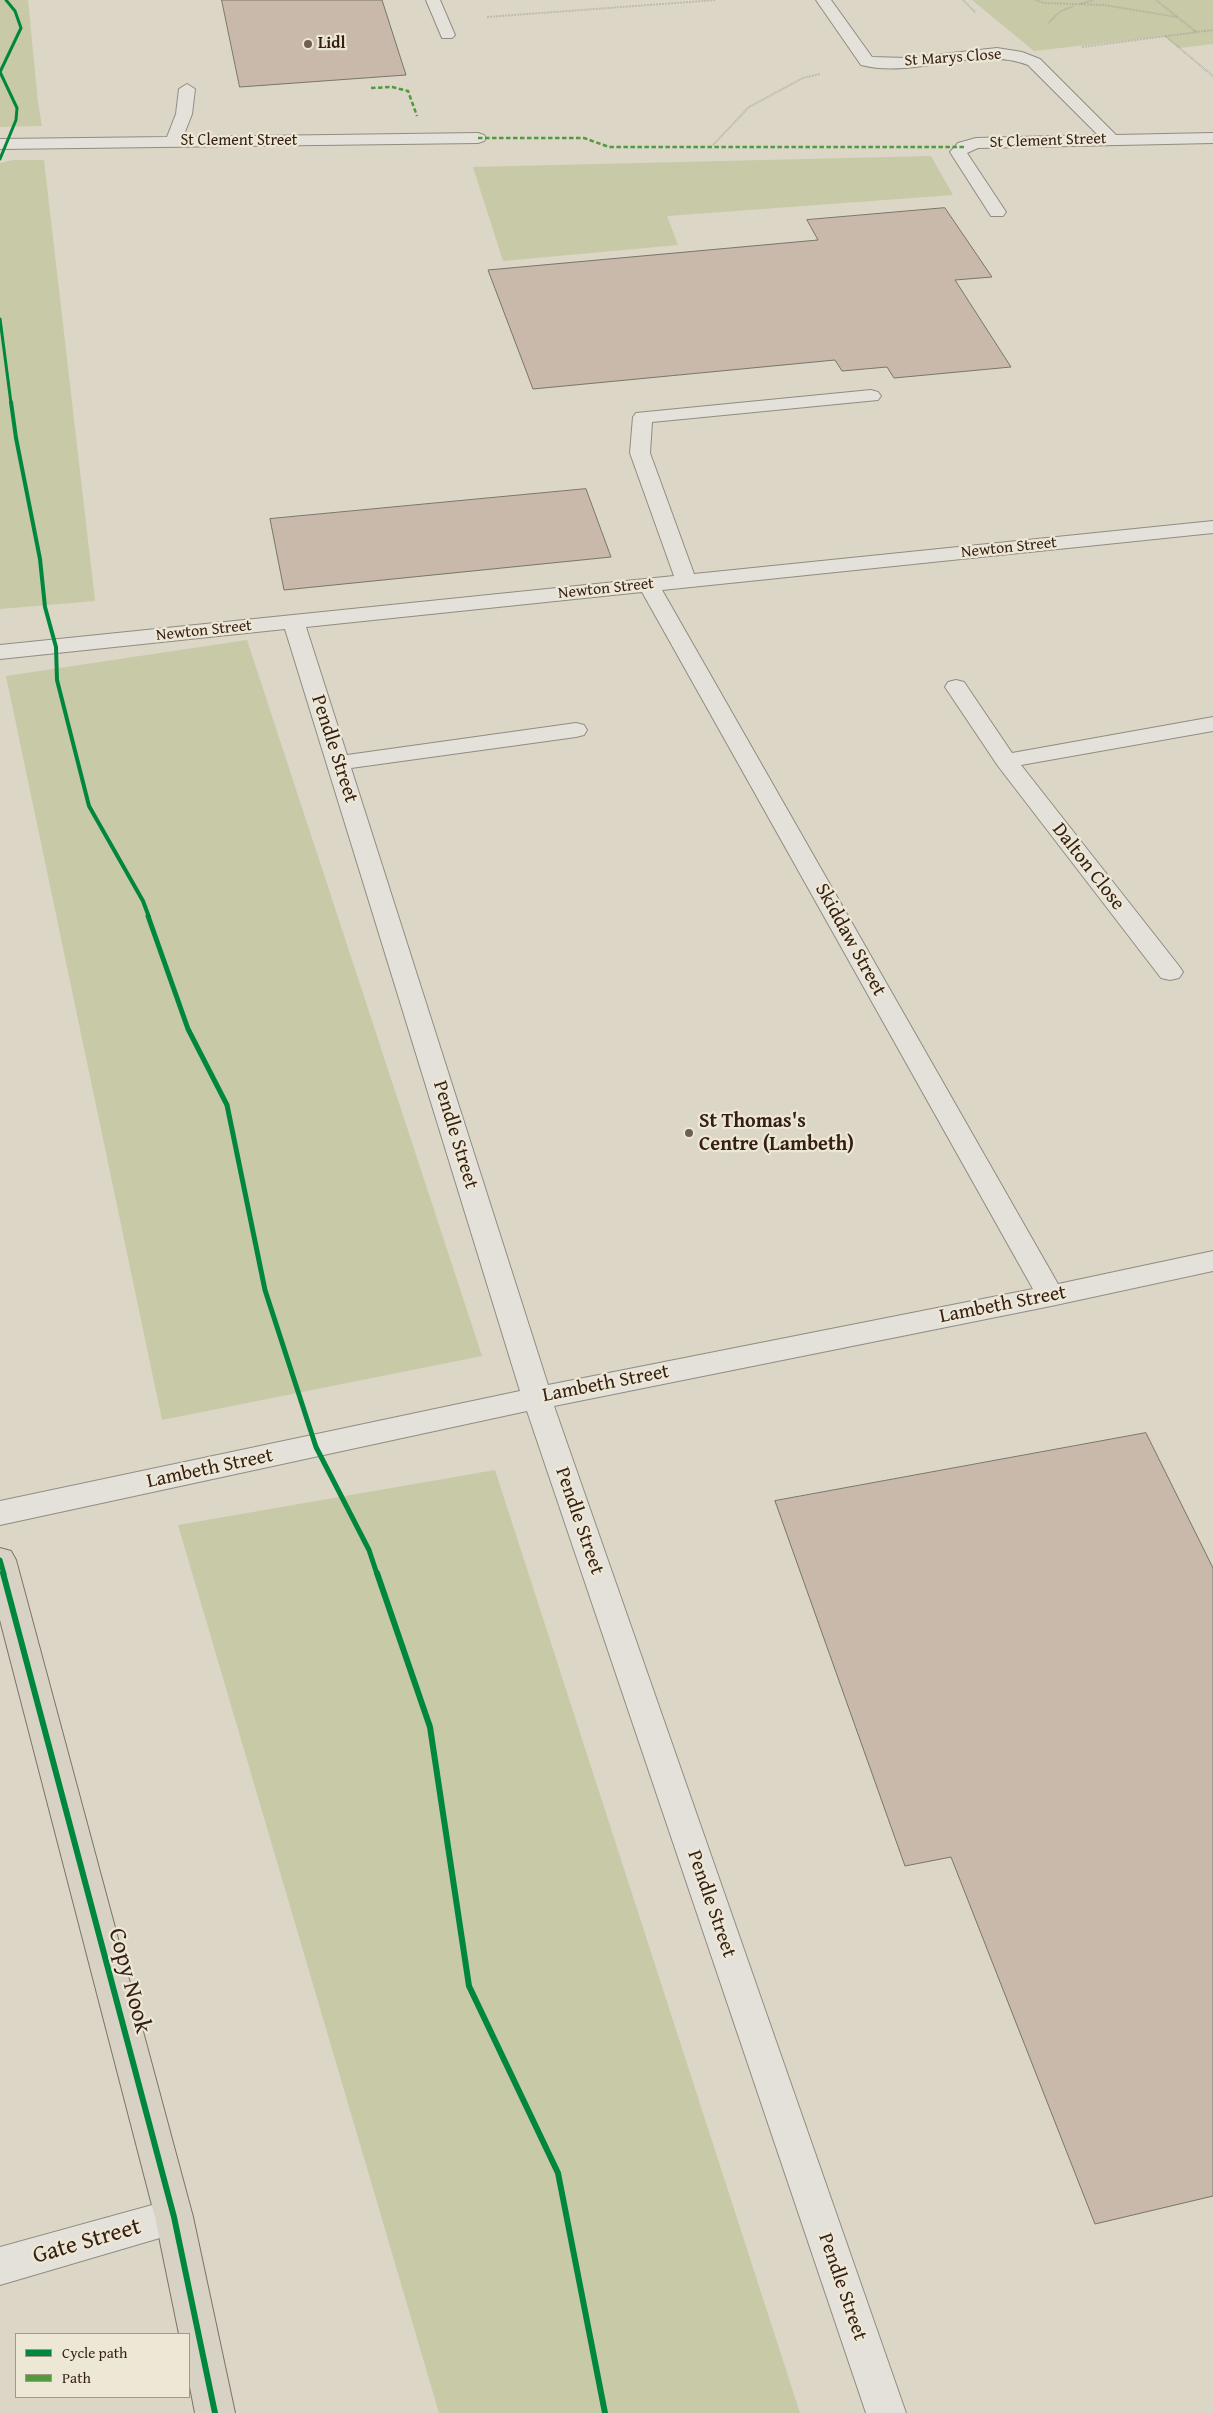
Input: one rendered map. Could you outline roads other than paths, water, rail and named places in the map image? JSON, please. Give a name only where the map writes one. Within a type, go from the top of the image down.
[{"type":"highway","name":"Copy Nook","points":[[0,1560],[174,2217],[214,2413]]},
{"type":"street","points":[[433,0],[447,35]]},
{"type":"street","name":"St Marys Close","points":[[823,0],[866,62],[907,63],[996,53],[1016,55],[1034,62],[1111,139]]},
{"type":"street","points":[[173,142],[184,114],[187,89]]},
{"type":"street","points":[[417,116],[424,139]]},
{"type":"street","name":"St Clement Street","points":[[0,144],[478,138]]},
{"type":"street","name":"St Clement Street","points":[[997,212],[958,152],[964,147],[976,143],[1213,138]]},
{"type":"street","points":[[686,580],[640,453],[643,417],[871,396]]},
{"type":"street","name":"Newton Street","points":[[0,652],[1213,527]]},
{"type":"street","name":"Skiddaw Street","points":[[648,584],[1051,1296]]},
{"type":"street","name":"Pendle Street","points":[[294,622],[537,1398],[886,2413]]},
{"type":"street","name":"Dalton Close","points":[[956,687],[1006,761],[1170,972]]},
{"type":"street","points":[[1006,761],[1213,724]]},
{"type":"street","points":[[338,763],[576,730]]},
{"type":"street","name":"Lambeth Street","points":[[0,1513],[537,1398],[1051,1296],[1213,1261]]},
{"type":"street","name":"Gate Street","points":[[0,2266],[174,2217]]},
{"type":"place","name":"Lidl","points":[[308,44]]},
{"type":"place","name":"St Thomas's Centre (Lambeth)","points":[[689,1133]]}]
